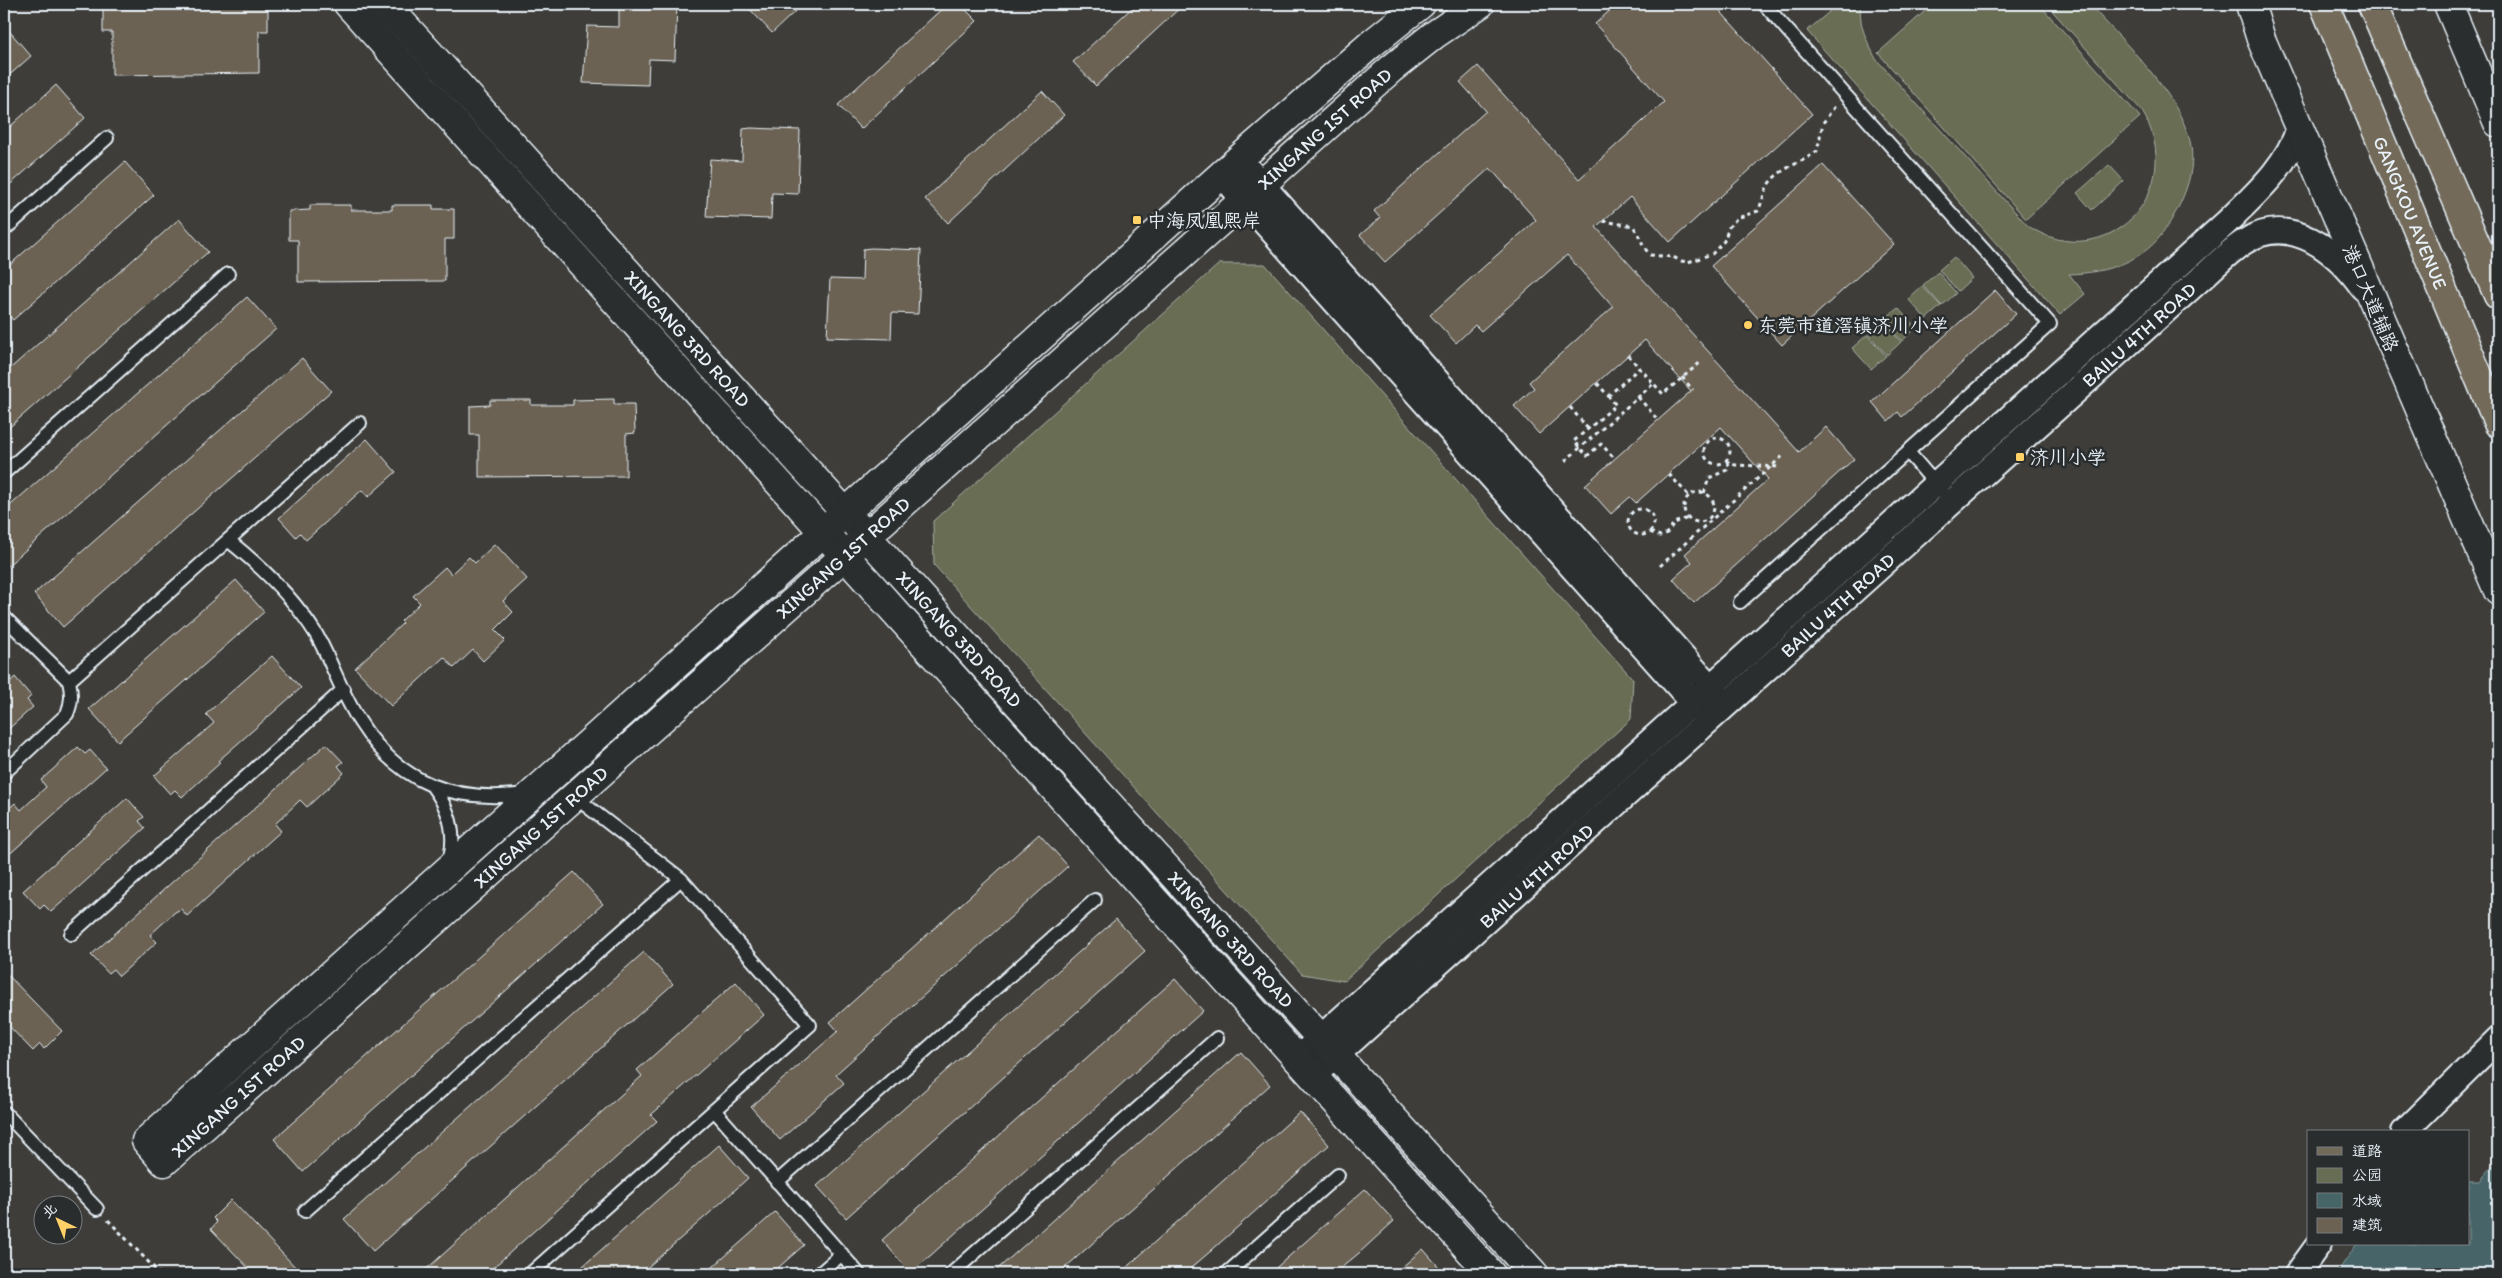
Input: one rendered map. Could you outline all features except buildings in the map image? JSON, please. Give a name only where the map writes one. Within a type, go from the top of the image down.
[{"type":"main road","name":"GANGKOU AVENUE","points":[[2324,4],[2498,422]]},
{"type":"main road","points":[[2372,4],[2498,295]]},
{"type":"street","name":"XINGANG 3RD ROAD","points":[[348,4],[1491,1274]]},
{"type":"street","name":"XINGANG 3RD ROAD","points":[[385,4],[1327,1048],[1534,1274]]},
{"type":"street","name":"XINGANG 1ST ROAD","points":[[1421,4],[1362,51],[1230,167],[444,871],[146,1141],[164,1162],[1391,69],[1434,35],[1480,4]]},
{"type":"street","name":"港口大道辅路","points":[[2250,4],[2261,39],[2498,591]]},
{"type":"street","points":[[2448,4],[2498,123]]},
{"type":"street","name":"BAILU 4TH ROAD","points":[[1305,1068],[1701,712],[1936,485],[2226,222],[2275,173],[2294,142],[2299,128]]},
{"type":"street","points":[[1230,167],[1718,696]]},
{"type":"street","points":[[1253,192],[1701,712]]},
{"type":"street","name":"BAILU 4TH ROAD","points":[[1718,696],[1951,502],[2244,241],[2264,233],[2280,231],[2300,234],[2321,244],[2359,283],[2374,304]]},
{"type":"street","points":[[2406,1130],[2498,1039]]},
{"type":"street","points":[[2297,1274],[2317,1246]]},
{"type":"lane","points":[[1740,602],[2050,324],[1764,4]]},
{"type":"lane","points":[[4,230],[107,138]]},
{"type":"lane","points":[[4,473],[228,274]]},
{"type":"lane","points":[[69,681],[360,424]]},
{"type":"lane","points":[[1908,452],[1951,502]]},
{"type":"lane","points":[[228,540],[276,582],[296,607],[330,660],[360,722],[382,751],[410,775],[432,787],[478,796],[531,794]]},
{"type":"lane","points":[[4,618],[69,681],[72,692],[67,714],[60,723],[4,773]]},
{"type":"lane","points":[[71,934],[344,689]]},
{"type":"lane","points":[[432,787],[444,801],[450,818],[453,836],[451,854],[444,871]]},
{"type":"lane","points":[[530,1274],[810,1025],[680,879],[575,797]]},
{"type":"lane","points":[[306,1211],[680,879]]},
{"type":"lane","points":[[777,1182],[1095,900]]},
{"type":"lane","points":[[951,1274],[1217,1038]]},
{"type":"lane","points":[[714,1110],[859,1274]]},
{"type":"lane","points":[[4,1112],[97,1209]]},
{"type":"lane","points":[[1226,1274],[1338,1175]]},
{"type":"lane","points":[[819,1274],[842,1254]]},
{"type":"path","points":[[1604,220],[1632,226],[1640,234],[1643,248],[1650,255],[1673,257],[1688,262],[1712,254],[1724,241],[1729,227],[1737,218],[1758,211],[1767,186],[1777,174],[1808,159],[1818,151],[1823,124],[1834,107],[1846,96]]},
{"type":"path","points":[[1628,355],[1663,394],[1702,361]]},
{"type":"path","points":[[1608,396],[1639,368]]},
{"type":"path","points":[[1682,378],[1693,390]]},
{"type":"path","points":[[1597,383],[1616,405],[1574,441],[1587,456],[1601,444],[1615,459]]},
{"type":"path","points":[[1565,461],[1653,384]]},
{"type":"path","points":[[1638,397],[1658,420]]},
{"type":"path","points":[[1570,407],[1588,428]]},
{"type":"path","points":[[1600,418],[1606,425]]},
{"type":"path","points":[[1704,493],[1709,478],[1727,470],[1728,462],[1730,454],[1729,446],[1723,440],[1711,441],[1705,447],[1707,460],[1718,464],[1728,462],[1770,468],[1781,467]]},
{"type":"path","points":[[1660,566],[1710,519],[1785,454]]},
{"type":"path","points":[[1669,474],[1689,496]]},
{"type":"path","points":[[1650,532],[1653,525],[1650,513],[1642,510],[1634,511],[1629,518],[1631,530],[1642,535],[1650,532],[1660,536],[1667,533],[1674,523],[1688,518],[1700,522],[1710,519],[1713,514],[1714,504],[1704,493],[1695,493],[1689,496],[1684,506],[1688,518]]},
{"type":"path","points":[[97,1209],[160,1274]]},
{"type":"green space","points":[[1830,4],[1861,4],[1862,26],[1876,59],[2028,226],[2057,239],[2085,241],[2111,233],[2132,218],[2148,196],[2155,170],[2154,141],[2142,111],[2046,4],[2089,4],[2161,85],[2174,103],[2190,141],[2192,164],[2190,175],[2183,197],[2167,227],[2148,249],[2137,257],[2111,268],[2069,274],[2085,294],[2060,315],[1807,31],[1829,12]]},
{"type":"green space","points":[[1933,4],[2039,4],[2140,117],[2026,219],[1878,53]]},
{"type":"green space","points":[[2109,165],[2124,181],[2092,210],[2077,193]]},
{"type":"green space","points":[[1954,257],[1972,278],[1958,291],[1939,270]]},
{"type":"green space","points":[[1219,264],[1265,264],[1633,679],[1631,719],[1344,981],[1302,974],[934,565],[933,521]]},
{"type":"green space","points":[[1938,272],[1956,293],[1942,306],[1923,285]]},
{"type":"green space","points":[[1922,286],[1941,306],[1926,319],[1908,299]]},
{"type":"green space","points":[[1898,308],[1916,328],[1902,341],[1883,320]]},
{"type":"green space","points":[[1883,321],[1901,342],[1887,355],[1868,334]]},
{"type":"green space","points":[[1867,335],[1886,356],[1871,369],[1852,348]]},
{"type":"water","points":[[2498,1160],[2498,1274],[2336,1274],[2356,1246],[2470,1246],[2470,1181],[2480,1181]]},
{"type":"place","name":"中海凤凰熙岸","points":[[1137,220]]},
{"type":"place","name":"东莞市道滘镇济川小学","points":[[1748,325]]},
{"type":"place","name":"济川小学","points":[[2020,457]]}]
